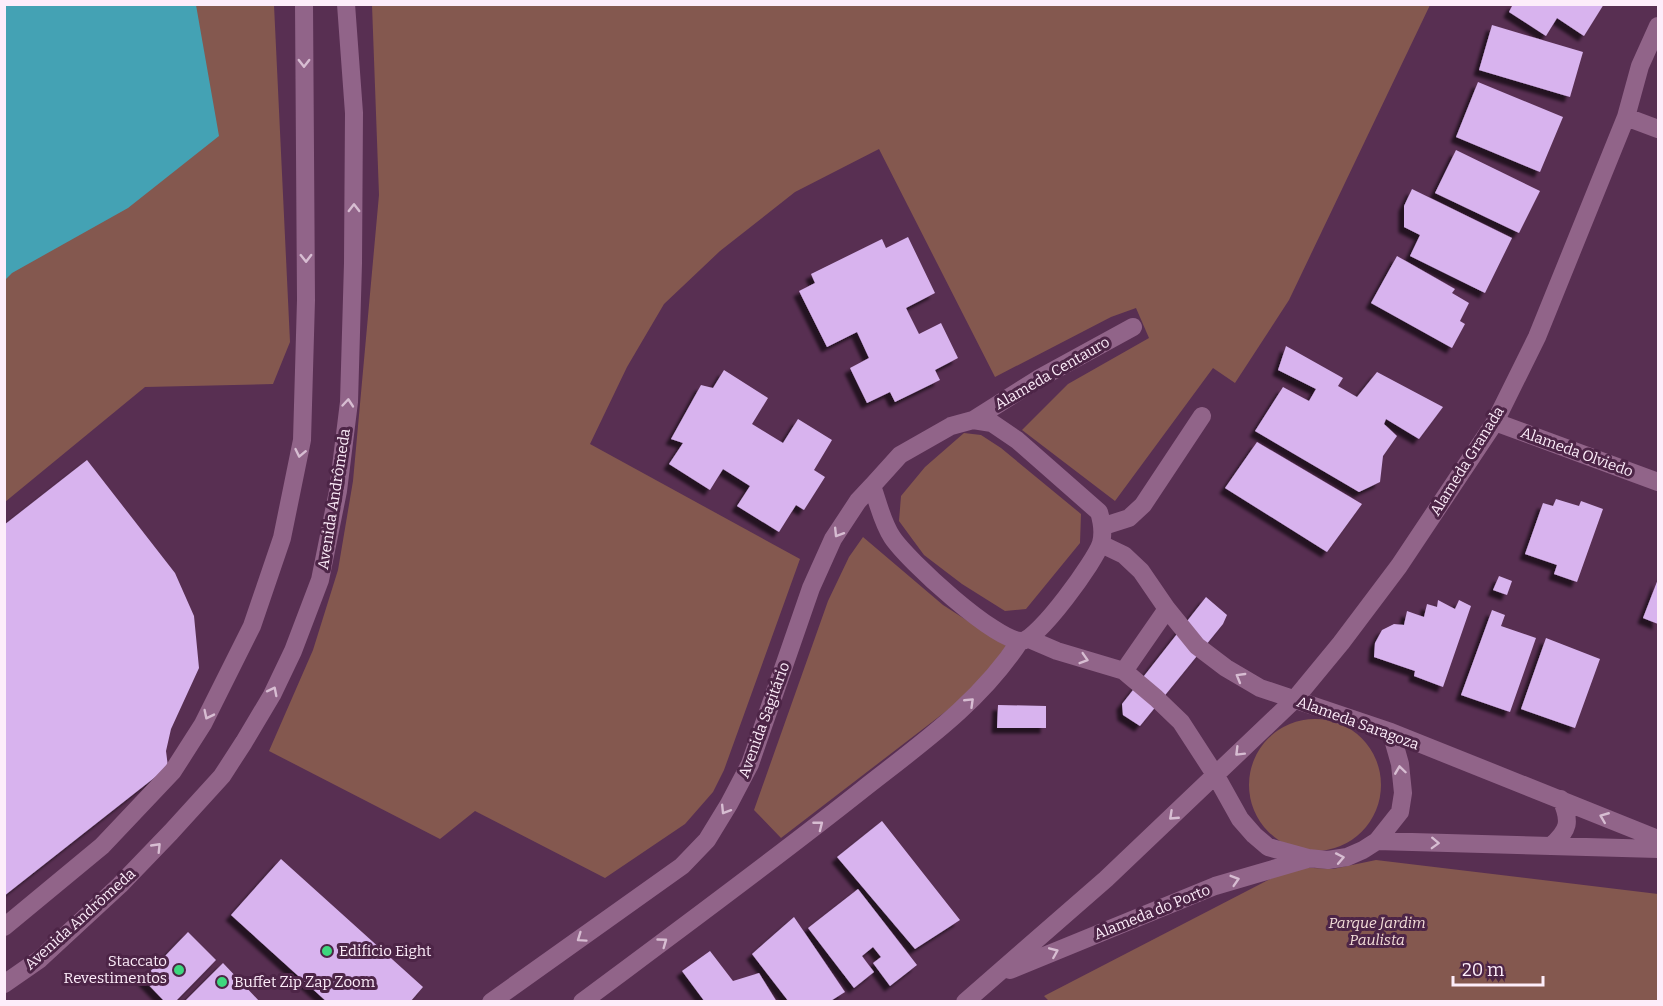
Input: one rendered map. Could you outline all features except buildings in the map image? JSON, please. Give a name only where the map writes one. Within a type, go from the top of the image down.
[{"type":"street","points":[[4,927],[102,846],[172,771],[204,724],[252,626],[282,538],[302,440],[306,300],[304,4]]},
{"type":"street","name":"Avenida Andrômeda","points":[[4,984],[40,959],[120,885],[222,776],[272,695],[293,651],[320,580],[338,490],[349,402],[354,113],[346,4]]},
{"type":"street","name":"Alameda Granada","points":[[1216,776],[1294,700],[1341,643],[1399,566],[1496,422],[1537,337],[1626,117],[1640,66],[1659,26]]},
{"type":"street","points":[[1626,117],[1659,129]]},
{"type":"street","name":"Alameda Centauro","points":[[973,420],[1038,379],[1133,327]]},
{"type":"street","points":[[1102,535],[1129,518],[1143,505],[1202,416]]},
{"type":"street","points":[[582,1002],[783,853],[955,717],[1024,640],[1055,611],[1089,566],[1102,535],[1099,512],[1017,440],[992,423],[973,420],[951,426],[900,455],[872,486],[890,535],[905,555],[963,606],[1007,636],[1024,640],[1124,671],[1181,722],[1216,776],[1240,819],[1268,847],[1308,858],[1328,860],[1347,857],[1377,841],[1400,812],[1403,793],[1400,764],[1391,732]]},
{"type":"street","name":"Alameda Olviedo","points":[[1496,422],[1659,482]]},
{"type":"street","name":"Avenida Sagitário","points":[[490,1002],[682,866],[707,840],[750,764],[811,588],[833,539],[858,501],[872,486]]},
{"type":"street","name":"Alameda Saragoza","points":[[1102,535],[1141,571],[1167,609],[1197,646],[1226,668],[1260,688],[1391,732],[1659,839]]},
{"type":"street","points":[[1124,671],[1167,609]]},
{"type":"street","name":"Alameda do Porto","points":[[965,1002],[1106,879],[1216,776]]},
{"type":"street","points":[[1551,846],[1563,834],[1567,824],[1566,811],[1561,799]]},
{"type":"street","points":[[1377,841],[1659,849]]},
{"type":"street","name":"Alameda do Porto","points":[[999,973],[1037,960],[1215,886],[1308,858]]},
{"type":"green space","points":[[372,4],[1430,5],[1289,300],[1235,383],[1213,368],[1115,501],[1022,430],[1068,384],[1149,338],[1136,308],[1111,317],[995,377],[879,149],[795,192],[720,251],[664,304],[627,367],[590,444],[800,559],[724,770],[713,792],[685,824],[605,878],[475,811],[440,839],[269,751],[313,650],[338,570],[353,481],[379,195]]},
{"type":"green space","points":[[5,5],[274,5],[290,342],[273,384],[145,387],[5,502]]},
{"type":"green space","points":[[964,433],[981,435],[1001,448],[1081,514],[1080,543],[1026,609],[1005,611],[962,584],[924,555],[899,521],[901,496],[925,467]]},
{"type":"green space","points":[[863,537],[943,605],[1008,647],[975,689],[781,838],[754,810],[828,601],[849,557]]},
{"type":"green space","points":[[1315,719],[1340,724],[1361,739],[1376,760],[1381,785],[1376,810],[1361,831],[1340,846],[1315,851],[1290,846],[1269,831],[1254,810],[1249,785],[1254,760],[1269,739],[1290,724]]},
{"type":"green space","name":"Parque Jardim Paulista","points":[[1376,860],[1658,894],[1658,1001],[1050,1002],[1044,996],[1293,867],[1333,869]]},
{"type":"water","points":[[5,4],[196,5],[219,136],[128,208],[12,273],[5,280]]},
{"type":"place","name":"Edificio Eight","points":[[327,951]]},
{"type":"place","name":"Staccato Revestimentos","points":[[179,970]]},
{"type":"place","name":"Buffet Zip Zap Zoom","points":[[222,982]]}]
